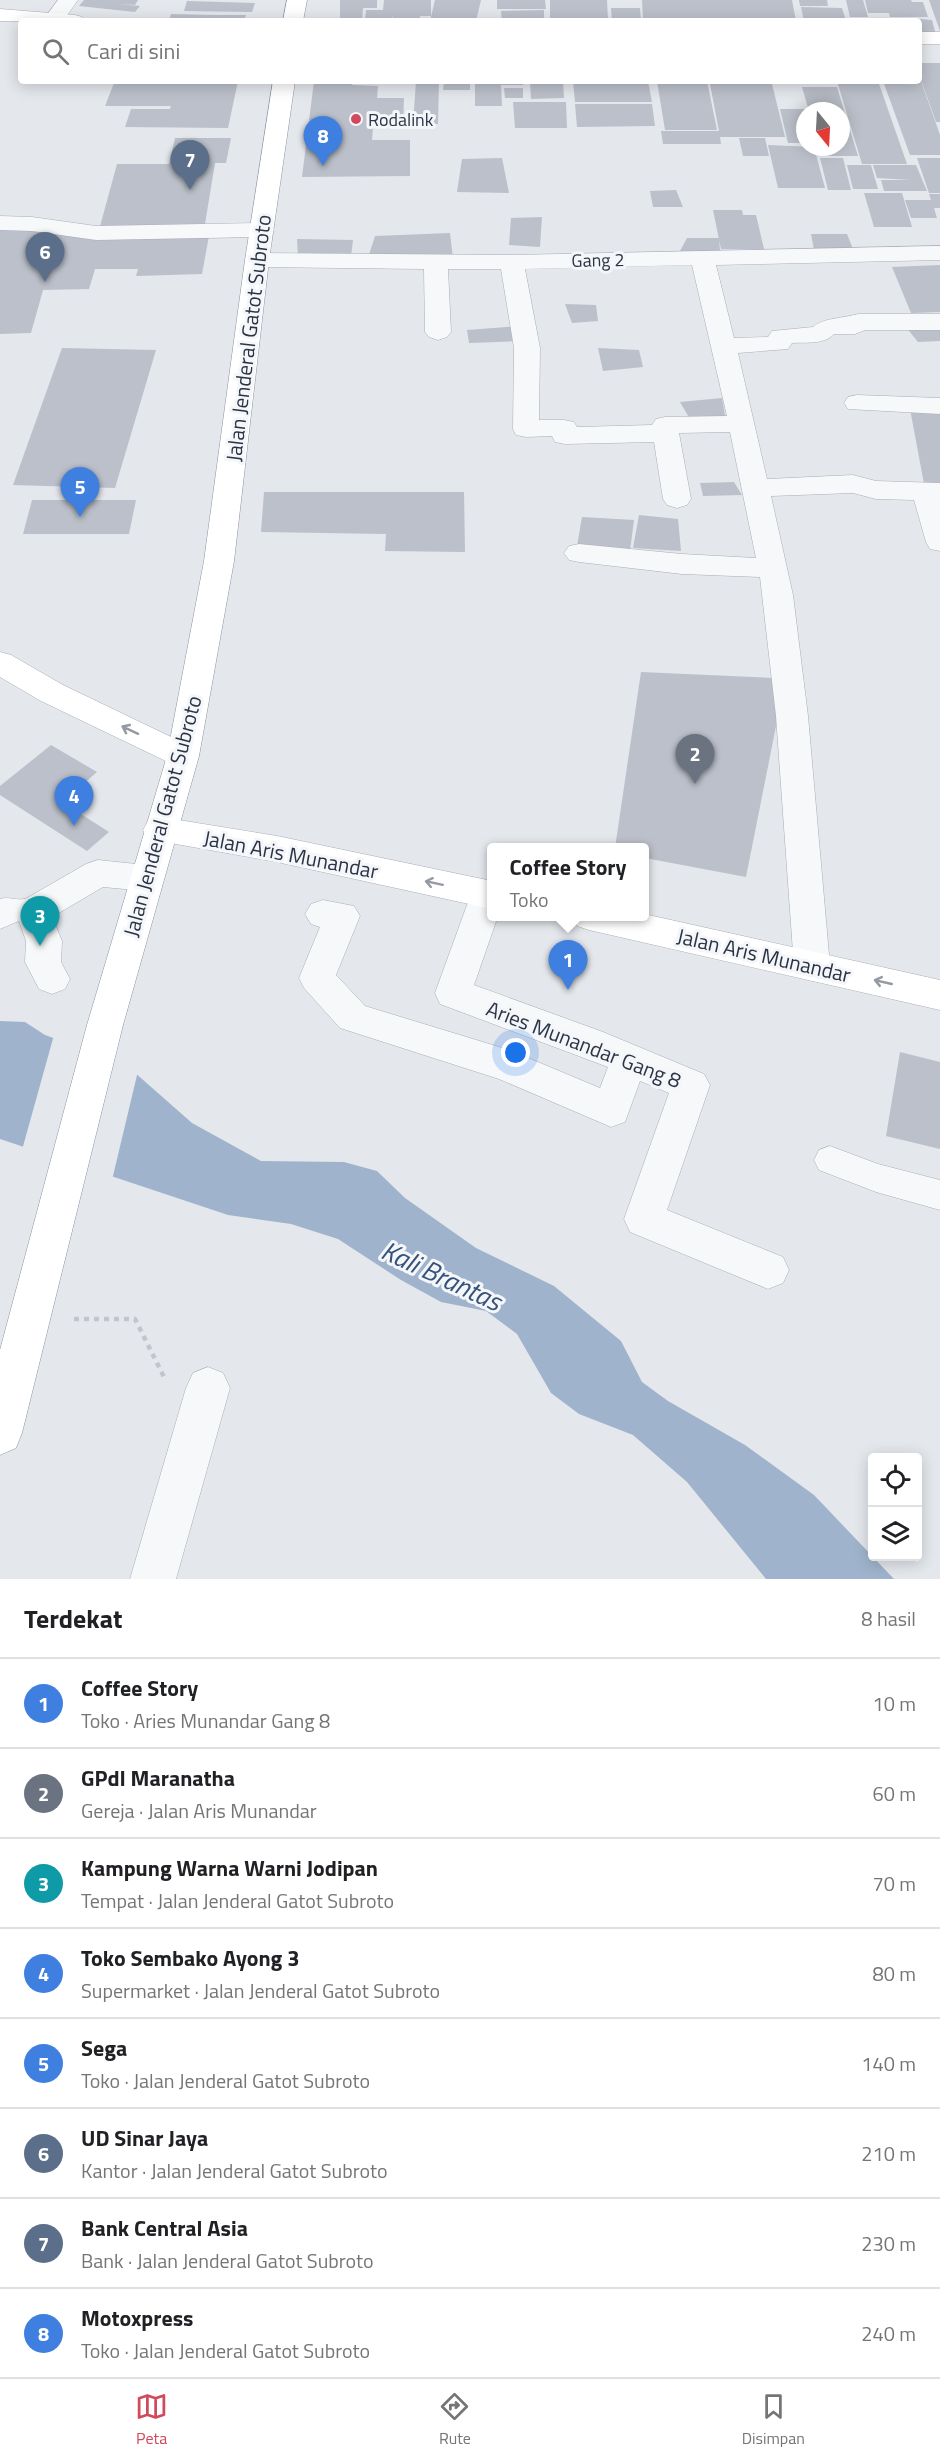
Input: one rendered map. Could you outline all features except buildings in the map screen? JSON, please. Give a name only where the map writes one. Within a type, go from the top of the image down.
[{"type":"main road","points":[[294,18],[297,0]]},
{"type":"main road","points":[[0,15],[40,18]]},
{"type":"main road","points":[[922,38],[940,38]]},
{"type":"main road","name":"Jalan Jenderal Gatot Subroto","points":[[0,1433],[50,1310],[105,1025],[183,756],[219,561],[257,260],[284,84]]},
{"type":"main road","points":[[0,663],[52,693],[183,756]]},
{"type":"main road","name":"Jalan Aris Munandar","points":[[160,830],[298,853],[487,894]]},
{"type":"main road","name":"Jalan Aris Munandar","points":[[611,921],[940,995]]},
{"type":"street","points":[[55,18],[68,0]]},
{"type":"street","points":[[0,223],[32,224],[96,232],[262,230]]},
{"type":"street","name":"Gang 2","points":[[257,260],[512,262],[940,253]]},
{"type":"street","points":[[703,259],[742,424],[772,568],[792,716],[812,966]]},
{"type":"street","points":[[436,262],[438,332]]},
{"type":"street","points":[[512,262],[527,348],[526,429],[564,428],[565,436],[666,433]]},
{"type":"street","points":[[724,346],[779,344],[781,336],[820,334],[827,327],[855,326],[858,322],[940,322]]},
{"type":"street","points":[[857,403],[940,406]]},
{"type":"street","points":[[677,499],[665,424],[742,424]]},
{"type":"street","points":[[756,488],[853,484],[876,490],[933,492],[940,544]]},
{"type":"street","points":[[579,553],[682,564],[772,568]]},
{"type":"street","points":[[52,979],[43,962],[45,938],[20,911],[58,898],[98,873],[146,878]]},
{"type":"street","name":"Aries Munandar Gang 8","points":[[487,903],[453,993],[691,1085],[644,1219],[768,1270]]},
{"type":"street","points":[[322,914],[342,916],[317,978],[353,1017],[509,1066],[610,1110],[629,1060]]},
{"type":"street","points":[[153,1579],[206,1397]]},
{"type":"lane","points":[[830,1160],[876,1178],[940,1195]]},
{"type":"path","points":[[50,1310],[135,1319],[173,1395],[206,1397]]},
{"type":"water","name":"Kali Brantas","points":[[0,1021],[25,1022],[45,1035],[125,1064],[192,1123],[261,1161],[344,1162],[377,1171],[405,1198],[476,1248],[554,1286],[621,1341],[642,1382],[668,1401],[745,1445],[814,1495],[868,1552],[868,1561],[877,1561],[894,1579],[766,1579],[687,1482],[633,1435],[579,1414],[551,1393],[517,1334],[486,1311],[441,1302],[401,1280],[338,1239],[291,1224],[228,1215],[0,1139]]},
{"type":"pier","points":[[54,1035],[127,1062],[138,1071],[112,1180],[22,1150]]},
{"type":"place","name":"Rodalink","points":[[356,119]]},
{"type":"place","name":"Motoxpress","points":[[323,166]]},
{"type":"place","name":"Bank Central Asia","points":[[190,190]]},
{"type":"place","name":"UD Sinar Jaya","points":[[45,282]]},
{"type":"place","name":"Sega","points":[[80,517]]},
{"type":"place","name":"GPdI Maranatha","points":[[695,784]]},
{"type":"place","name":"Toko Sembako Ayong 3","points":[[74,826]]},
{"type":"place","name":"Kampung Warna Warni Jodipan","points":[[40,946]]},
{"type":"place","name":"Coffee Story","points":[[568,990]]}]
